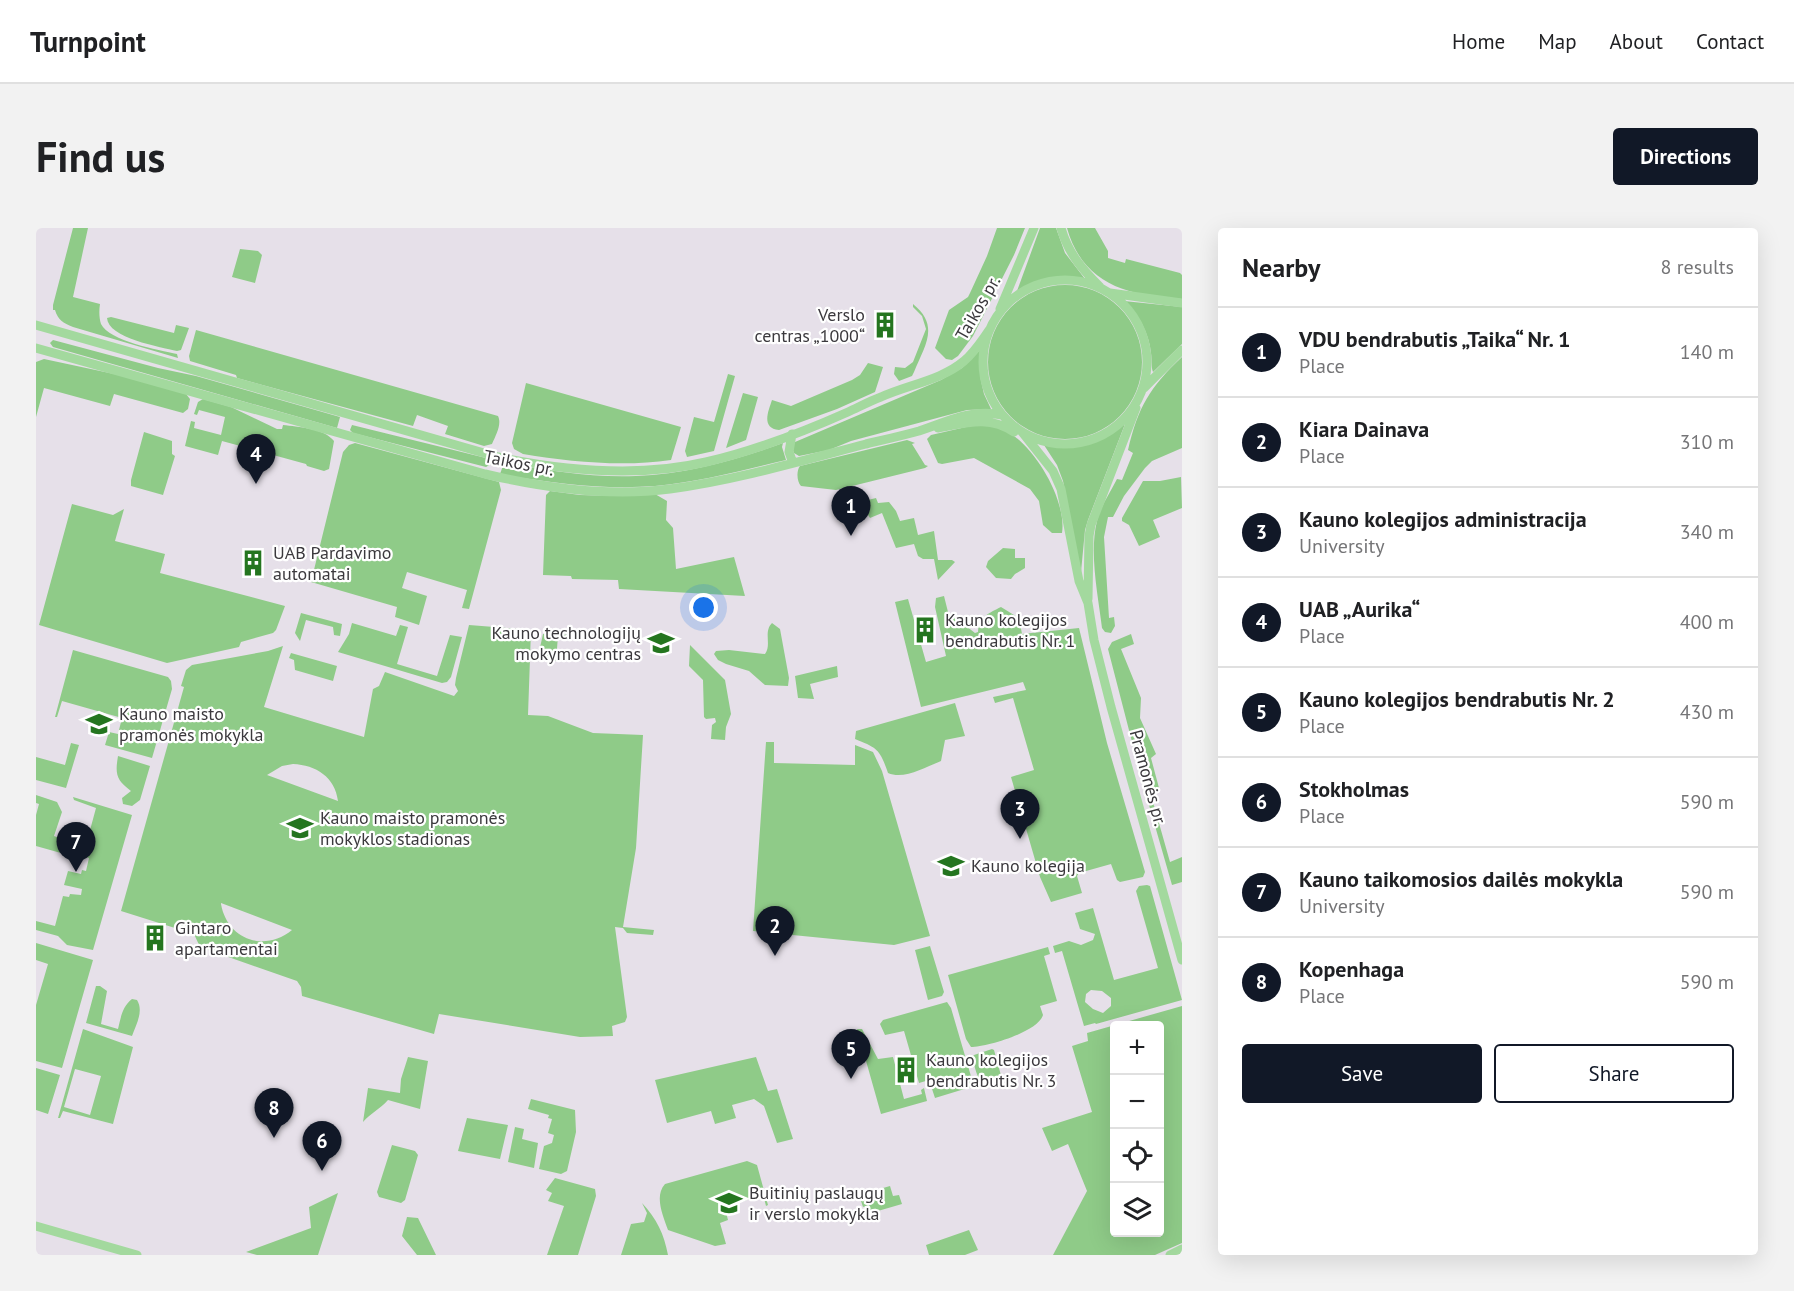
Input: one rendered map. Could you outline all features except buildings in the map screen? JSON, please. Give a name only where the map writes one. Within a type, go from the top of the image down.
[{"type":"main road","points":[[1034,228],[990,329],[985,344],[983,369],[990,396],[1002,415],[1022,432],[1036,439],[1069,444],[1085,442],[1101,436],[1127,416],[1141,393],[1182,350]]},
{"type":"main road","points":[[1061,228],[1068,248],[1076,261],[1128,311],[1142,335],[1147,362],[1141,393]]},
{"type":"main road","name":"Taikos pr.","points":[[969,356],[1015,276]]},
{"type":"main road","points":[[996,317],[1017,296],[1045,283],[1075,281],[1106,292],[1182,303]]},
{"type":"main road","points":[[36,337],[38,326]]},
{"type":"main road","name":"Taikos pr.","points":[[38,326],[498,457],[570,468],[626,471],[694,465],[730,456],[792,434],[952,369],[969,356],[990,329]]},
{"type":"main road","name":"Taikos pr.","points":[[36,348],[484,474],[521,482],[603,491],[646,491],[709,482],[918,431],[971,413],[1002,415]]},
{"type":"main road","name":"Pramonės pr.","points":[[1141,393],[1091,525],[1088,603],[1094,640],[1111,707],[1182,960]]},
{"type":"main road","points":[[344,434],[346,426],[358,418]]},
{"type":"main road","points":[[918,431],[989,421],[1005,426],[1035,450]]},
{"type":"main road","name":"Pramonės pr.","points":[[1022,432],[1053,471],[1061,489],[1077,574],[1088,603]]},
{"type":"main road","points":[[792,434],[789,452],[792,463]]},
{"type":"main road","points":[[484,474],[496,465],[498,457]]},
{"type":"main road","points":[[36,1226],[137,1255]]},
{"type":"main road","points":[[1170,1255],[1182,1249]]},
{"type":"green space","points":[[73,228],[88,228],[73,297],[100,304],[101,324],[114,335],[135,344],[177,354],[178,358],[73,327],[59,319],[53,310],[53,305]]},
{"type":"green space","points":[[997,228],[1025,228],[1014,255],[973,336],[958,356],[952,360],[946,359],[935,348],[949,310],[968,297]]},
{"type":"green space","points":[[1040,228],[1056,228],[1065,253],[1085,279],[1067,277],[1050,279],[1033,283],[1017,291]]},
{"type":"green space","points":[[1067,228],[1095,228],[1108,251],[1108,258],[1125,263],[1126,259],[1180,273],[1182,275],[1182,299],[1144,295],[1111,284],[1096,275],[1084,263],[1074,247]]},
{"type":"green space","points":[[240,249],[258,251],[262,255],[255,283],[232,277]]},
{"type":"green space","points":[[1065,285],[1094,291],[1108,298],[1119,308],[1129,319],[1136,333],[1142,362],[1136,391],[1129,405],[1119,416],[1108,426],[1094,433],[1065,439],[1036,433],[1022,426],[1011,416],[1001,405],[994,391],[988,362],[994,333],[1001,319],[1011,308],[1022,298],[1036,291]]},
{"type":"green space","points":[[1124,301],[1182,307],[1182,344],[1153,372],[1146,331],[1139,318]]},
{"type":"green space","points":[[913,304],[926,320],[928,336],[912,376],[899,381],[894,374],[895,367],[905,368],[913,362],[926,329],[922,316]]},
{"type":"green space","points":[[111,317],[174,333],[176,325],[189,328],[181,350],[177,351],[125,336],[110,325],[107,318]]},
{"type":"green space","points":[[196,330],[498,416],[498,430],[492,444],[484,446],[445,434],[448,426],[417,415],[413,426],[237,378],[236,375],[190,361],[189,356]]},
{"type":"green space","points":[[53,340],[196,376],[340,417],[337,428],[53,347],[50,343]]},
{"type":"green space","points":[[980,350],[980,376],[984,394],[991,409],[967,410],[851,441],[829,450],[799,456],[794,453],[792,448],[795,442],[941,380],[962,368]]},
{"type":"green space","points":[[1182,357],[1182,448],[1152,461],[1124,496],[1113,517],[1108,517],[1104,537],[1109,618],[1114,617],[1115,626],[1111,633],[1105,632],[1102,628],[1095,574],[1094,547],[1097,521],[1103,504],[1117,479],[1122,480],[1133,453],[1128,450],[1141,410],[1153,388]]},
{"type":"green space","points":[[44,359],[119,375],[186,394],[190,399],[188,409],[183,413],[114,394],[110,406],[44,388],[36,417],[36,362]]},
{"type":"green space","points":[[868,363],[883,367],[875,392],[837,409],[779,430],[773,429],[768,423],[772,400],[791,406],[852,380],[860,375]]},
{"type":"green space","points":[[728,374],[735,376],[714,451],[687,457],[685,451],[694,417],[714,422]]},
{"type":"green space","points":[[526,383],[681,427],[671,460],[597,463],[523,454],[514,449],[512,443]]},
{"type":"green space","points":[[743,393],[758,397],[746,440],[726,448]]},
{"type":"green space","points":[[203,399],[231,407],[277,429],[282,429],[283,425],[324,433],[334,441],[329,469],[324,471],[222,441],[218,455],[185,446],[191,421],[195,422],[194,428],[221,435],[225,417],[199,410],[197,415],[194,414],[198,402]]},
{"type":"green space","points":[[979,424],[1006,431],[1017,438],[1038,461],[1054,491],[1059,506],[1062,533],[1052,533],[1043,525],[1039,501],[1030,489],[974,458],[938,463],[927,439],[931,435]]},
{"type":"green space","points":[[1125,424],[1085,530],[1081,572],[1063,481],[1057,465],[1044,445],[1087,444],[1116,431]]},
{"type":"green space","points":[[352,425],[490,459],[491,464],[486,467],[353,433],[350,430]]},
{"type":"green space","points":[[144,432],[172,441],[172,454],[175,456],[163,495],[131,486]]},
{"type":"green space","points":[[907,440],[915,443],[912,444],[925,465],[928,466],[836,490],[801,486],[799,482],[800,466]]},
{"type":"green space","points":[[355,443],[499,482],[501,490],[469,609],[462,608],[467,590],[407,572],[402,588],[427,596],[419,625],[395,617],[397,607],[311,582],[343,452],[349,445]]},
{"type":"green space","points":[[783,443],[786,460],[704,479],[655,486],[577,485],[500,474],[504,463],[586,475],[655,475],[711,465]]},
{"type":"green space","points":[[1181,477],[1182,508],[1153,520],[1160,537],[1139,546],[1129,525],[1122,521],[1122,518],[1143,481]]},
{"type":"green space","points":[[550,491],[614,496],[655,494],[667,501],[666,520],[673,528],[676,569],[734,557],[745,596],[619,589],[618,580],[572,579],[571,576],[543,575],[546,495]]},
{"type":"green space","points":[[876,498],[878,503],[889,502],[900,521],[914,518],[918,535],[934,531],[938,560],[955,562],[938,580],[934,559],[923,559],[918,556],[914,544],[896,548],[882,513],[870,518],[863,507],[868,500]]},
{"type":"green space","points":[[72,504],[113,515],[124,509],[115,541],[165,554],[160,573],[285,606],[276,630],[273,633],[241,642],[239,647],[167,663],[39,625]]},
{"type":"green space","points":[[1003,548],[1015,549],[1015,558],[1025,558],[1025,568],[1011,579],[996,578],[986,567],[988,561]]},
{"type":"green space","points":[[944,596],[948,612],[975,633],[978,632],[985,616],[1001,607],[1019,618],[1022,634],[1079,628],[1107,743],[1145,872],[1143,877],[1120,882],[1111,864],[1079,873],[1077,876],[1082,893],[1051,902],[1040,877],[1011,777],[1034,770],[1013,698],[995,703],[993,697],[1026,690],[1023,682],[921,707],[895,602],[908,599],[926,662],[946,656],[935,607],[936,598]]},
{"type":"green space","points":[[301,613],[342,624],[340,636],[334,635],[333,627],[306,620],[300,641],[295,633]]},
{"type":"green space","points":[[352,623],[396,636],[400,625],[408,627],[397,664],[437,676],[450,635],[462,637],[451,677],[447,682],[442,683],[338,652],[349,634]]},
{"type":"green space","points":[[772,623],[780,629],[789,678],[788,686],[765,685],[749,671],[726,664],[718,660],[714,654],[716,651],[729,650],[765,654],[768,647],[768,630]]},
{"type":"green space","points":[[469,625],[531,630],[528,715],[548,716],[593,733],[643,735],[636,848],[623,927],[654,930],[653,935],[627,933],[623,928],[615,927],[627,1017],[625,1022],[612,1026],[613,1036],[580,1037],[439,1014],[434,1034],[302,996],[301,987],[297,981],[200,947],[194,934],[121,911],[184,687],[181,686],[186,670],[192,665],[268,651],[283,646],[264,707],[364,737],[373,689],[379,686],[385,672],[454,696],[458,691],[455,685]],"holes":[[[293,764],[309,767],[323,774],[333,785],[338,801],[267,775],[282,766]],[[221,903],[292,930],[270,941],[248,939],[239,934],[225,916]]]},
{"type":"green space","points":[[543,634],[637,637],[637,640],[558,636],[556,661],[543,659],[539,652]]},
{"type":"green space","points":[[1131,634],[1134,644],[1121,649],[1141,698],[1140,718],[1156,754],[1151,758],[1159,788],[1153,793],[1145,792],[1108,649],[1112,642]]},
{"type":"green space","points":[[690,645],[725,680],[731,714],[726,727],[725,740],[711,739],[712,725],[716,722],[715,718],[706,719],[704,717],[703,680],[689,666]]},
{"type":"green space","points":[[73,650],[168,677],[171,681],[172,689],[152,758],[105,745],[109,732],[118,734],[122,718],[62,701],[57,717],[55,717]]},
{"type":"green space","points":[[291,653],[337,666],[333,681],[295,670],[294,660],[289,658]]},
{"type":"green space","points":[[837,666],[838,677],[810,684],[814,699],[798,698],[795,676]]},
{"type":"green space","points":[[955,703],[965,736],[945,740],[941,761],[915,772],[901,775],[888,773],[877,751],[855,739],[856,731]]},
{"type":"green space","points":[[766,742],[774,742],[774,763],[855,765],[855,745],[873,752],[882,771],[930,936],[894,945],[753,931]]},
{"type":"green space","points":[[71,743],[79,745],[66,788],[36,780],[36,757],[65,765]]},
{"type":"green space","points":[[118,756],[150,766],[140,800],[132,806],[123,804],[122,798],[131,791],[118,776]]},
{"type":"green space","points":[[36,795],[57,802],[62,812],[54,836],[62,839],[59,848],[68,852],[68,855],[36,846],[36,815],[39,804],[36,803]]},
{"type":"green space","points":[[73,797],[132,815],[93,950],[67,945],[58,936],[36,930],[36,921],[55,926],[63,896],[81,895],[82,889],[64,885],[68,871],[81,874],[82,870],[86,871],[89,858],[76,854],[79,843],[86,845],[96,808],[74,800]]},
{"type":"green space","points":[[1153,802],[1170,862],[1182,857],[1182,882],[1172,885],[1149,805]]},
{"type":"green space","points":[[1139,886],[1150,886],[1182,1000],[1084,1026],[1062,951],[1055,953],[1053,946],[1069,941],[1081,945],[1093,940],[1095,934],[1080,929],[1075,913],[1093,908],[1114,980],[1158,968],[1136,891]],"holes":[[[1091,990],[1102,991],[1111,998],[1111,1006],[1103,1013],[1093,1009],[1085,1002],[1086,994]]]},
{"type":"green space","points":[[36,943],[93,960],[62,1068],[36,1061],[36,1005],[48,964],[36,960]]},
{"type":"green space","points":[[930,946],[944,992],[942,996],[928,1000],[915,950]]},
{"type":"green space","points":[[1048,947],[1050,954],[1044,956],[1057,1001],[1040,1006],[1043,1015],[1039,1021],[1022,1033],[971,1047],[966,1039],[948,975]]},
{"type":"green space","points":[[96,986],[107,991],[101,1024],[118,1029],[126,1005],[132,999],[137,1000],[140,1013],[132,1036],[86,1023]]},
{"type":"green space","points":[[947,1002],[951,1008],[973,1083],[971,1087],[935,1098],[929,1080],[919,1083],[904,1031],[885,1035],[880,1024],[883,1020]]},
{"type":"green space","points":[[1182,1006],[1182,1243],[1155,1255],[1053,1255],[1087,1191],[1068,1144],[1052,1151],[1042,1128],[1092,1112],[1072,1046],[1088,1041],[1087,1033],[1110,1026],[1110,1237],[1164,1237],[1164,1021],[1129,1021]]},
{"type":"green space","points":[[83,1029],[133,1047],[113,1124],[63,1111],[58,1118]],"holes":[[[75,1069],[101,1076],[90,1115],[64,1107]]]},
{"type":"green space","points":[[857,1029],[862,1029],[878,1059],[893,1057],[904,1099],[922,1094],[921,1090],[924,1088],[927,1101],[881,1114]]},
{"type":"green space","points":[[992,1049],[1002,1079],[983,1081],[978,1076],[972,1058],[974,1055]]},
{"type":"green space","points":[[408,1057],[428,1061],[420,1109],[388,1100],[363,1122],[368,1088],[400,1093],[401,1079]]},
{"type":"green space","points":[[756,1057],[768,1091],[777,1089],[793,1139],[777,1143],[764,1106],[754,1099],[732,1105],[736,1118],[715,1124],[711,1111],[667,1123],[655,1080]]},
{"type":"green space","points":[[36,1068],[60,1075],[48,1114],[36,1110]]},
{"type":"green space","points":[[531,1099],[575,1110],[576,1132],[567,1171],[561,1174],[539,1169],[544,1146],[552,1143],[554,1135],[548,1133],[552,1119],[548,1118],[549,1115],[528,1109]]},
{"type":"green space","points":[[467,1118],[508,1125],[500,1159],[458,1151]]},
{"type":"green space","points":[[515,1127],[524,1129],[522,1139],[538,1143],[534,1168],[508,1162]]},
{"type":"green space","points":[[392,1145],[415,1151],[418,1155],[405,1200],[401,1203],[379,1197],[377,1192]]},
{"type":"green space","points":[[747,1161],[757,1165],[768,1205],[766,1206],[763,1194],[725,1208],[728,1220],[720,1223],[726,1244],[715,1246],[668,1230],[660,1200],[665,1184]]},
{"type":"green space","points":[[555,1178],[595,1189],[596,1196],[578,1255],[547,1255],[564,1206],[548,1201],[552,1193],[546,1190]]},
{"type":"green space","points":[[890,1186],[893,1196],[899,1195],[902,1204],[871,1213],[869,1205],[863,1207],[859,1195]]},
{"type":"green space","points":[[338,1193],[318,1255],[257,1255],[246,1252],[311,1228],[309,1207]]},
{"type":"green space","points":[[642,1203],[659,1227],[668,1255],[621,1255],[631,1224],[644,1222],[647,1213]]},
{"type":"green space","points":[[407,1217],[418,1218],[436,1255],[417,1255],[402,1236]]},
{"type":"green space","points":[[969,1230],[978,1250],[965,1255],[929,1255],[926,1245]]},
{"type":"place","name":"Verslo centras „1000“","points":[[885,325]]},
{"type":"place","name":"UAB „Aurika“","points":[[256,484]]},
{"type":"place","name":"VDU bendrabutis „Taika“ Nr. 1","points":[[851,536]]},
{"type":"place","name":"UAB Pardavimo automatai","points":[[253,563]]},
{"type":"place","name":"Kauno kolegijos bendrabutis Nr. 1","points":[[925,630]]},
{"type":"place","name":"Kauno technologijų mokymo centras","points":[[661,643]]},
{"type":"place","name":"Kauno maisto pramonės mokykla","points":[[99,724]]},
{"type":"place","name":"Kauno maisto pramonės mokyklos stadionas","points":[[300,828]]},
{"type":"place","name":"Kauno kolegijos administracija","points":[[1020,839]]},
{"type":"place","name":"Kauno kolegija","points":[[951,866]]},
{"type":"place","name":"Kauno taikomosios dailės mokykla","points":[[76,872]]},
{"type":"place","name":"Gintaro apartamentai","points":[[155,938]]},
{"type":"place","name":"Kiara Dainava","points":[[775,956]]},
{"type":"place","name":"Kauno kolegijos bendrabutis Nr. 3","points":[[906,1070]]},
{"type":"place","name":"Kauno kolegijos bendrabutis Nr. 2","points":[[851,1079]]},
{"type":"place","name":"Kopenhaga","points":[[274,1138]]},
{"type":"place","name":"Stokholmas","points":[[322,1171]]},
{"type":"place","name":"Buitinių paslaugų ir verslo mokykla","points":[[729,1203]]}]
